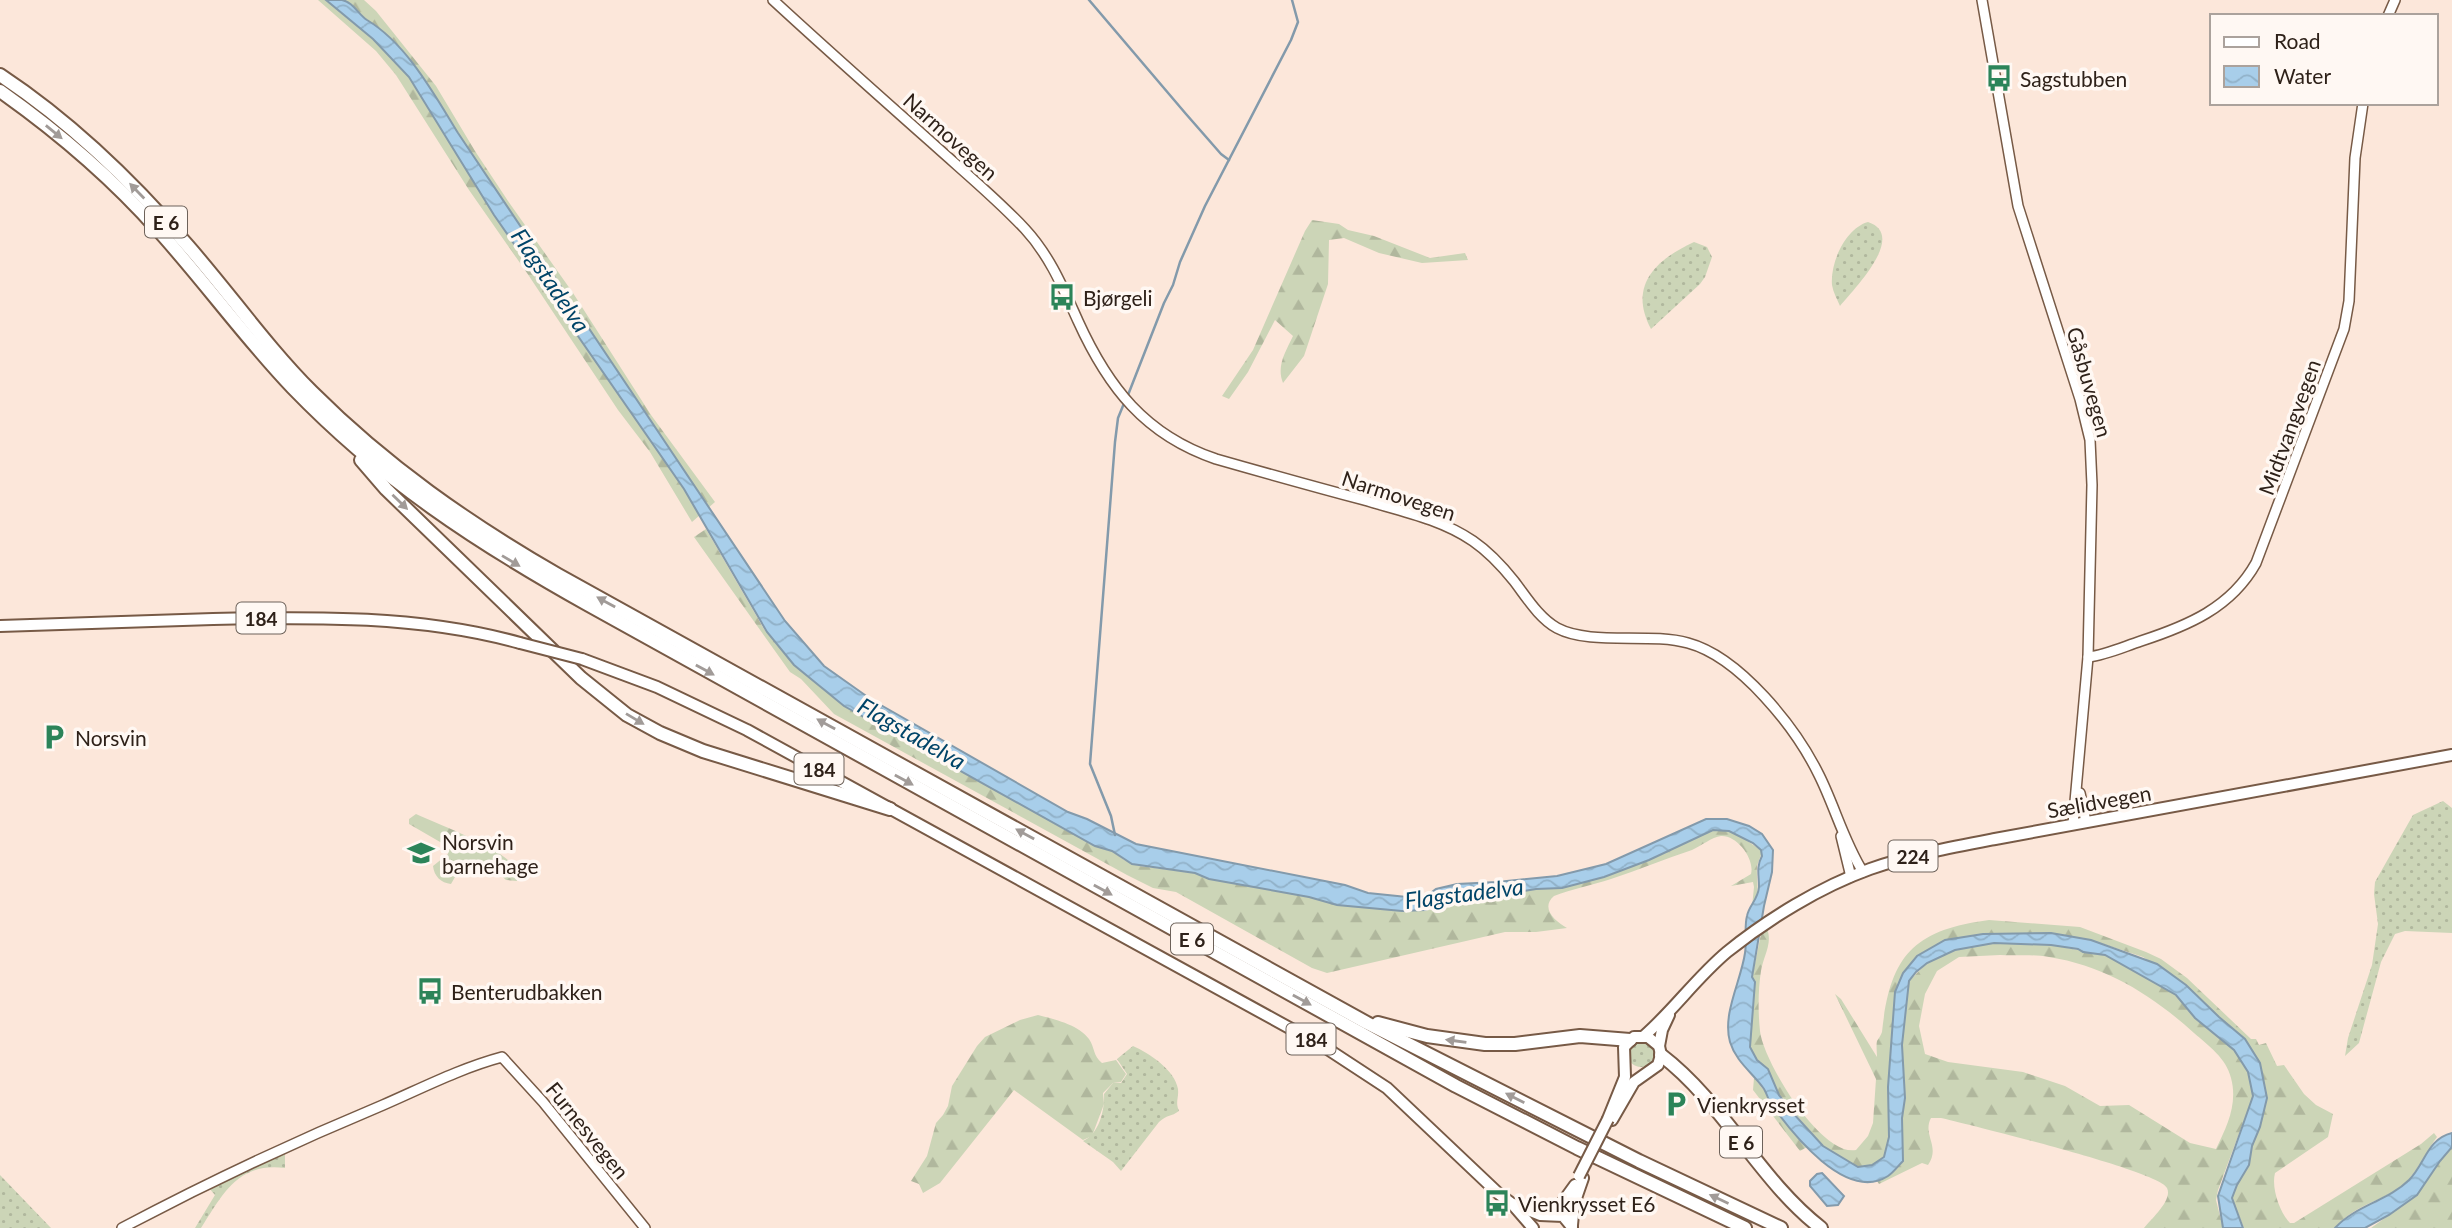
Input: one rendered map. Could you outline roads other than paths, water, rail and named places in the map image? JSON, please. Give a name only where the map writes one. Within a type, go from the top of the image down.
[{"type":"highway","name":"E 6","points":[[0,75],[64,123],[117,170],[189,247],[311,391],[386,460],[440,502],[498,540],[1367,1023],[1639,1161],[1781,1228]]},
{"type":"highway","name":"E 6","points":[[0,91],[83,156],[133,204],[173,246],[270,362],[339,433],[386,489],[581,678],[627,715],[660,733],[703,751],[890,808]]},
{"type":"highway","name":"E 6","points":[[339,433],[432,510],[521,567],[1456,1086],[1577,1148],[1745,1228]]},
{"type":"highway","name":"E 6","points":[[1367,1023],[1385,1024],[1427,1036],[1485,1044],[1604,1037],[1630,1040]]},
{"type":"highway","name":"E 6","points":[[1660,1051],[1691,1083],[1779,1187],[1821,1228]]},
{"type":"main road","name":"Narmovegen","points":[[773,0],[1029,233],[1050,261],[1093,354],[1119,393],[1168,438],[1196,452],[1408,513],[1454,530],[1488,552],[1541,615],[1562,630],[1584,636],[1676,640],[1714,653],[1752,683],[1814,764],[1863,872]]},
{"type":"main road","name":"Gåsbuvegen","points":[[1982,0],[2018,206],[2080,400],[2090,440],[2092,485],[2088,657],[2079,782],[2073,824]]},
{"type":"main road","name":"Midtvangvegen","points":[[2088,657],[2167,632],[2202,617],[2236,591],[2256,564],[2346,320],[2351,276],[2356,158],[2363,105]]},
{"type":"main road","name":"184","points":[[0,626],[346,618],[463,630],[582,659],[628,674],[717,715],[1353,1063],[1397,1096],[1535,1228]]},
{"type":"main road","name":"Sælidvegen","points":[[1671,1010],[1709,969],[1739,943],[1810,898],[1863,872],[1930,852],[2452,755]]},
{"type":"main road","name":"Gåsbuvegen","points":[[2079,782],[2086,822]]},
{"type":"main road","name":"Narmovegen","points":[[1838,821],[1851,877]]},
{"type":"main road","name":"224","points":[[1535,1228],[1567,1198],[1581,1177],[1610,1119],[1623,1084],[1626,1065],[1623,1052],[1630,1040],[1644,1036],[1671,1010]]},
{"type":"main road","name":"224","points":[[1610,1119],[1634,1082],[1655,1068],[1662,1030],[1671,1010]]},
{"type":"main road","points":[[1644,1036],[1653,1039],[1660,1051]]},
{"type":"main road","name":"Furnesvegen","points":[[122,1228],[309,1136],[459,1072],[502,1057],[543,1102],[645,1228]]},
{"type":"main road","points":[[1626,1065],[1633,1072],[1644,1073]]},
{"type":"main road","name":"224","points":[[1572,1227],[1574,1204],[1581,1177]]},
{"type":"main road","name":"184","points":[[1511,1203],[1540,1215],[1551,1215]]},
{"type":"main road","name":"224","points":[[1551,1215],[1567,1219],[1572,1227]]},
{"type":"water","name":"Flagstadelva","points":[[326,0],[349,3],[395,42],[407,56],[785,621],[824,666],[872,700],[1068,812],[1136,844],[1345,885],[1368,893],[1407,897],[1428,895],[1436,889],[1457,884],[1557,876],[1606,864],[1706,819],[1727,819],[1749,826],[1762,834],[1773,850],[1772,872],[1752,977],[1755,982],[1750,1047],[1757,1060],[1768,1069],[1779,1095],[1793,1113],[1823,1146],[1858,1167],[1872,1165],[1884,1157],[1889,1137],[1888,1087],[1895,992],[1903,973],[1917,956],[1945,940],[1983,934],[2051,933],[2091,940],[2157,964],[2186,985],[2245,1039],[2260,1063],[2267,1098],[2249,1165],[2232,1198],[2243,1228],[2223,1228],[2218,1196],[2253,1096],[2248,1072],[2234,1050],[2195,1018],[2176,995],[2105,955],[2051,945],[1994,943],[1955,950],[1927,963],[1916,972],[1909,981],[1902,1045],[1905,1098],[1902,1118],[1903,1161],[1888,1176],[1872,1182],[1855,1180],[1838,1173],[1806,1147],[1736,1056],[1730,1042],[1728,1020],[1743,964],[1747,916],[1758,892],[1758,867],[1762,856],[1761,850],[1753,843],[1729,831],[1713,830],[1649,860],[1604,877],[1562,888],[1536,889],[1425,910],[1402,911],[1337,905],[1309,897],[1209,879],[1195,873],[1132,864],[844,706],[794,665],[767,632],[684,489],[494,215],[409,77],[373,39]]},
{"type":"water","points":[[2452,1133],[2452,1147],[2417,1195],[2365,1228],[2335,1228],[2352,1214],[2401,1187],[2414,1174],[2432,1146]]},
{"type":"water","points":[[1822,1173],[1844,1196],[1838,1205],[1827,1206],[1810,1186],[1810,1181]]},
{"type":"waterway","points":[[1089,0],[1229,160]]},
{"type":"waterway","points":[[1128,395],[1205,206],[1291,40],[1298,22],[1292,0]]},
{"type":"waterway","points":[[1115,835],[1111,816],[1090,764],[1115,442],[1118,418],[1125,401]]},
{"type":"place","name":"Sagstubben","points":[[1999,78]]},
{"type":"place","name":"Bjørgeli","points":[[1062,297]]},
{"type":"place","name":"Norsvin","points":[[54,737]]},
{"type":"place","name":"Norsvin barnehage","points":[[421,853]]},
{"type":"place","name":"Benterudbakken","points":[[430,991]]},
{"type":"place","name":"Vienkrysset","points":[[1676,1104]]},
{"type":"place","name":"Vienkrysset E6","points":[[1497,1203]]}]
